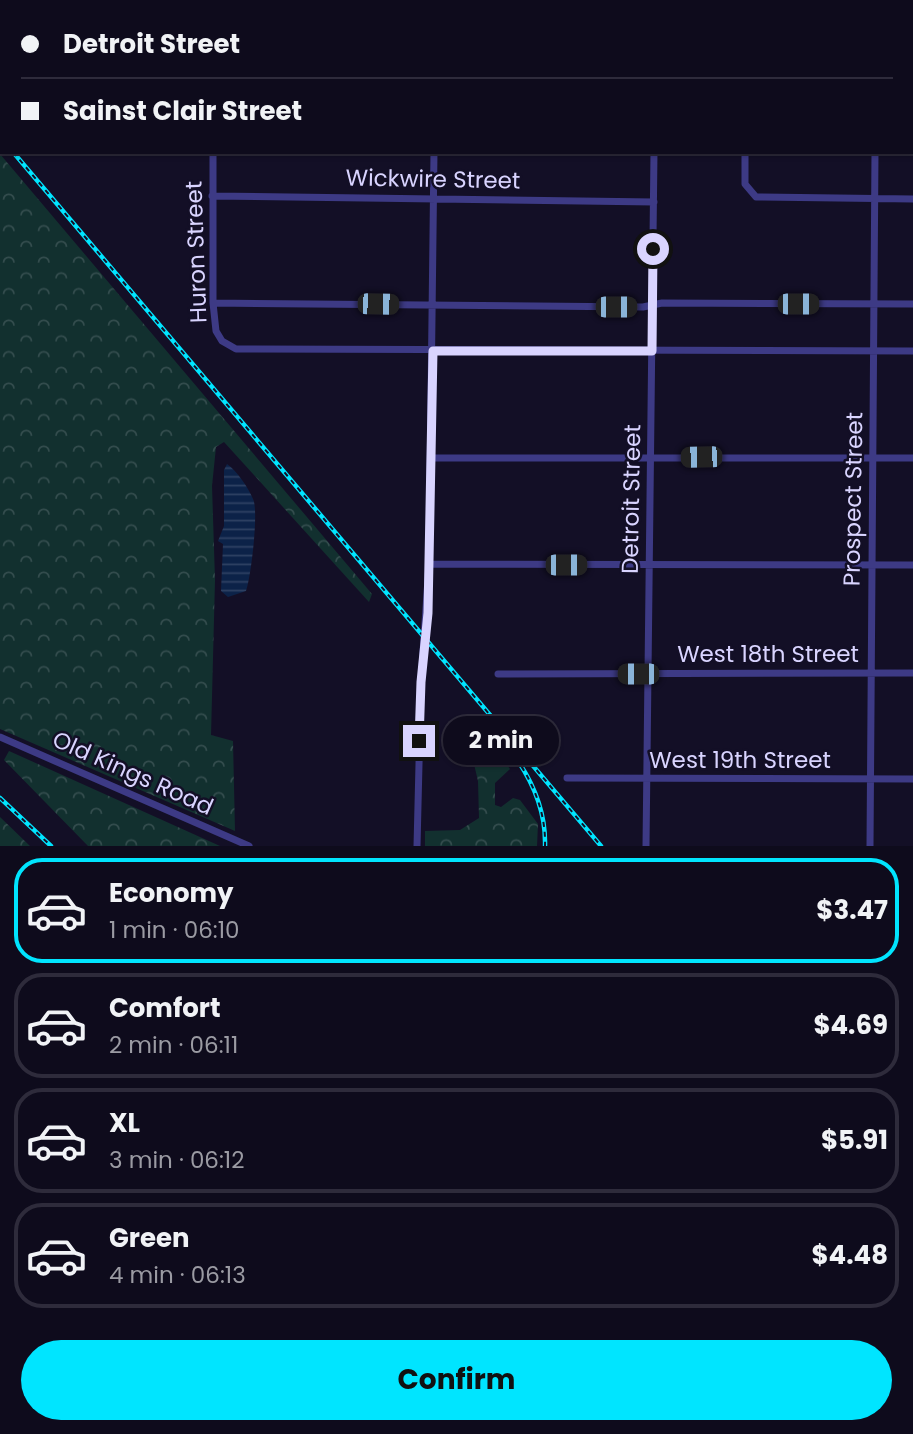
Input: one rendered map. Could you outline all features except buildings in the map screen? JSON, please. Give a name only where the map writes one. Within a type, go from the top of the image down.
[{"type":"street","name":"Huron Street","points":[[213,154],[213,303],[216,331],[229,346],[247,350],[433,351]]},
{"type":"street","points":[[417,846],[421,682],[429,564],[434,154]]},
{"type":"street","name":"Detroit Street","points":[[646,846],[654,154]]},
{"type":"street","points":[[745,154],[745,184],[751,194],[762,198],[913,199]]},
{"type":"street","name":"Prospect Street","points":[[870,846],[875,154]]},
{"type":"street","name":"Wickwire Street","points":[[212,195],[654,202]]},
{"type":"street","points":[[213,303],[643,307],[653,304],[913,304]]},
{"type":"street","points":[[433,351],[913,351]]},
{"type":"street","points":[[431,458],[913,458]]},
{"type":"street","points":[[429,564],[913,565]]},
{"type":"street","name":"West 18th Street","points":[[498,674],[913,673]]},
{"type":"street","name":"Old Kings Road","points":[[0,737],[249,846]]},
{"type":"street","name":"West 19th Street","points":[[567,778],[913,779]]},
{"type":"green space","points":[[0,154],[372,594],[369,602],[224,442],[216,447],[212,486],[215,580],[211,735],[233,741],[235,831],[0,729]]},
{"type":"green space","points":[[490,743],[510,769],[495,783],[495,805],[501,807],[513,798],[520,800],[538,824],[537,846],[425,846],[425,831],[460,830],[479,818],[478,781],[470,747]]},
{"type":"green space","points":[[9,751],[220,846],[88,846],[4,760]]},
{"type":"green space","points":[[0,817],[30,846],[0,846]]},
{"type":"water","points":[[227,464],[248,489],[255,506],[252,559],[246,591],[228,597],[221,591],[223,544],[218,541],[224,526],[224,470]]},
{"type":"railway","points":[[15,154],[601,846]]},
{"type":"railway","points":[[516,758],[538,800],[545,846]]},
{"type":"railway","points":[[0,798],[51,846]]},
{"type":"route","points":[[419,741],[421,682],[428,613],[433,351],[652,351],[653,249]]}]
